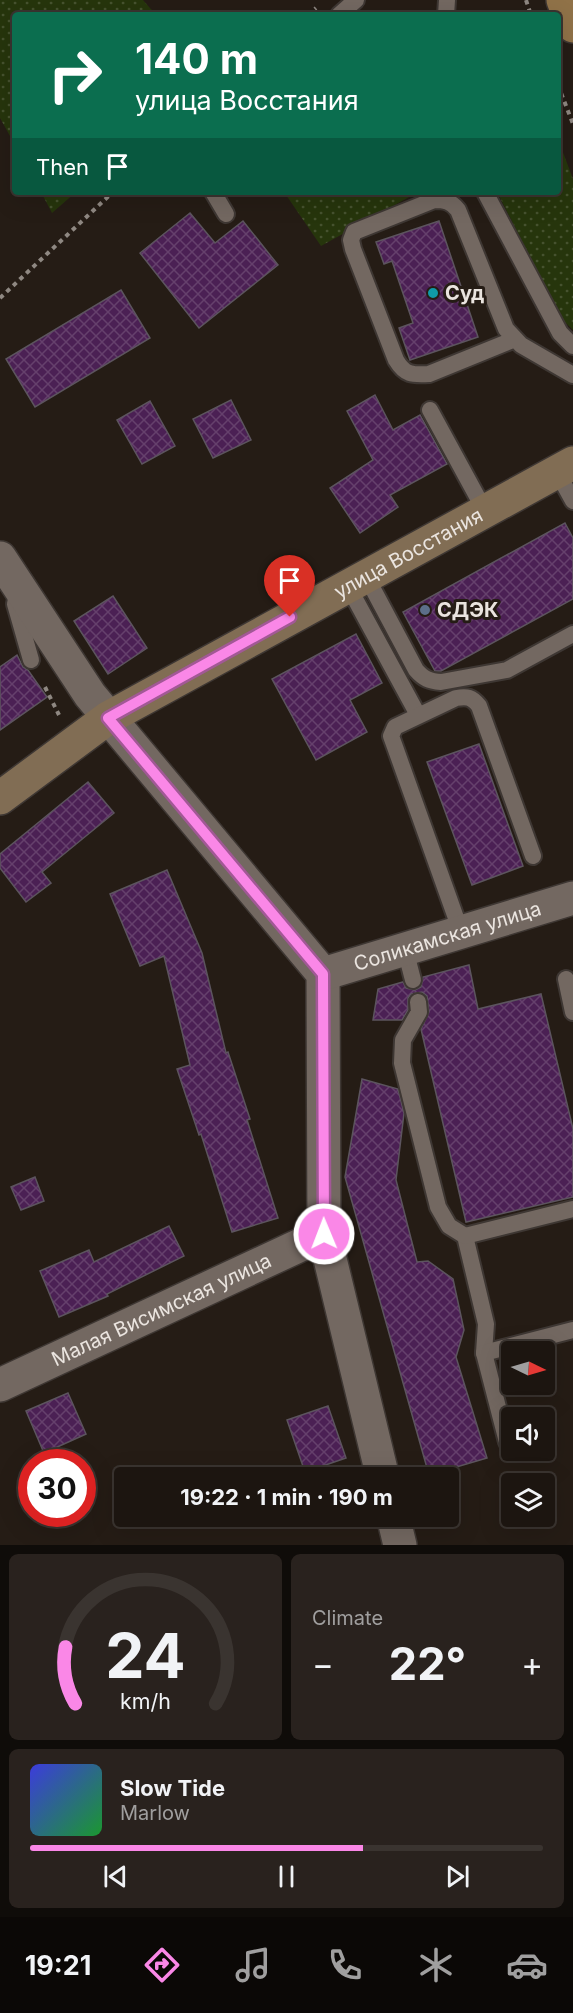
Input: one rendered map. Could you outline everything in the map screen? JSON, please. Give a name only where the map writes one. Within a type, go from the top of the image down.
[{"type":"main road","points":[[563,0],[573,26]]},
{"type":"street","name":"улица Восстания","points":[[0,798],[108,718],[565,467]]},
{"type":"street","points":[[0,558],[90,695],[323,974],[324,1234],[380,1467]]},
{"type":"street","name":"Соликамская улица","points":[[323,974],[409,964],[461,932],[573,898]]},
{"type":"street","name":"Малая Висимская улица","points":[[0,1385],[324,1234]]},
{"type":"street","points":[[396,1527],[400,1545]]},
{"type":"lane","points":[[342,12],[356,0]]},
{"type":"lane","points":[[215,195],[226,214]]},
{"type":"lane","points":[[487,195],[560,333],[573,346]]},
{"type":"lane","points":[[516,339],[429,374],[414,375],[402,370],[352,249],[351,240],[354,232],[434,200],[452,202],[458,210],[506,329],[516,339],[521,345],[573,375]]},
{"type":"lane","points":[[430,410],[484,511]]},
{"type":"lane","points":[[565,467],[573,501]]},
{"type":"lane","points":[[357,581],[416,670],[423,678],[430,681],[507,670],[573,634]]},
{"type":"lane","points":[[357,581],[418,715]]},
{"type":"lane","points":[[19,586],[15,604],[31,660]]},
{"type":"lane","points":[[461,932],[391,736],[395,727],[456,698],[466,696],[473,699],[479,706],[533,856]]},
{"type":"lane","points":[[567,979],[573,1012]]},
{"type":"lane","points":[[418,1002],[419,1012],[403,1040],[402,1063],[438,1207],[448,1226],[465,1236],[573,1209]]},
{"type":"lane","points":[[465,1236],[486,1324],[484,1353],[501,1419]]},
{"type":"lane","points":[[484,1353],[573,1330]]},
{"type":"path","points":[[561,93],[573,124]]},
{"type":"path","points":[[0,298],[110,195]]},
{"type":"green space","points":[[0,0],[143,0],[153,12],[12,12],[12,140],[0,118]]},
{"type":"green space","points":[[561,147],[573,179],[573,330],[562,319],[499,195],[561,195]]},
{"type":"green space","points":[[43,195],[73,195],[52,213]]},
{"type":"green space","points":[[286,195],[413,195],[321,246]]},
{"type":"building","points":[[190,213],[215,243],[243,221],[278,265],[199,328],[140,253]]},
{"type":"building","name":"Суд","points":[[439,221],[478,337],[410,360],[399,328],[413,323],[392,261],[384,264],[376,242]]},
{"type":"building","points":[[121,290],[150,338],[35,407],[6,359]]},
{"type":"building","points":[[375,395],[393,430],[420,415],[447,464],[390,495],[398,507],[360,533],[330,488],[373,460],[347,411]]},
{"type":"building","points":[[231,400],[251,440],[213,458],[193,419]]},
{"type":"building","points":[[150,401],[175,446],[142,464],[117,420]]},
{"type":"building","points":[[565,523],[573,538],[573,599],[441,671],[435,671],[403,612]]},
{"type":"building","points":[[113,596],[147,648],[108,674],[74,621]]},
{"type":"building","points":[[356,634],[382,683],[350,700],[367,732],[316,760],[272,679]]},
{"type":"building","points":[[17,655],[23,667],[28,670],[47,697],[0,730],[0,667]]},
{"type":"building","points":[[479,744],[523,866],[472,885],[427,762]]},
{"type":"building","points":[[88,782],[114,813],[42,872],[51,883],[26,902],[0,868],[0,854]]},
{"type":"building","points":[[167,870],[202,953],[226,1053],[228,1052],[250,1119],[247,1120],[278,1218],[232,1232],[201,1134],[199,1135],[177,1069],[190,1065],[164,956],[140,966],[110,894]]},
{"type":"building","points":[[469,965],[478,1009],[541,994],[573,1129],[573,1197],[466,1222],[421,1029],[429,1012],[427,996],[422,992],[411,994],[408,998],[408,1010],[402,1020],[373,1020],[378,989],[403,982],[406,988],[415,990],[421,987],[423,977]]},
{"type":"building","points":[[362,1079],[398,1089],[404,1113],[396,1180],[417,1262],[428,1261],[453,1279],[464,1330],[456,1357],[487,1458],[456,1467],[427,1467],[345,1177]]},
{"type":"building","points":[[35,1177],[44,1201],[21,1210],[11,1187]]},
{"type":"building","points":[[169,1226],[184,1256],[107,1294],[108,1296],[59,1317],[40,1271],[89,1250],[94,1262]]},
{"type":"building","points":[[68,1393],[86,1434],[53,1449],[42,1449],[26,1411]]},
{"type":"building","points":[[328,1406],[346,1458],[320,1467],[303,1467],[287,1420]]},
{"type":"place","name":"Суд","points":[[433,293]]},
{"type":"place","name":"СДЭК","points":[[425,610]]},
{"type":"route","points":[[290,617],[108,718],[323,974],[324,1234]]}]
